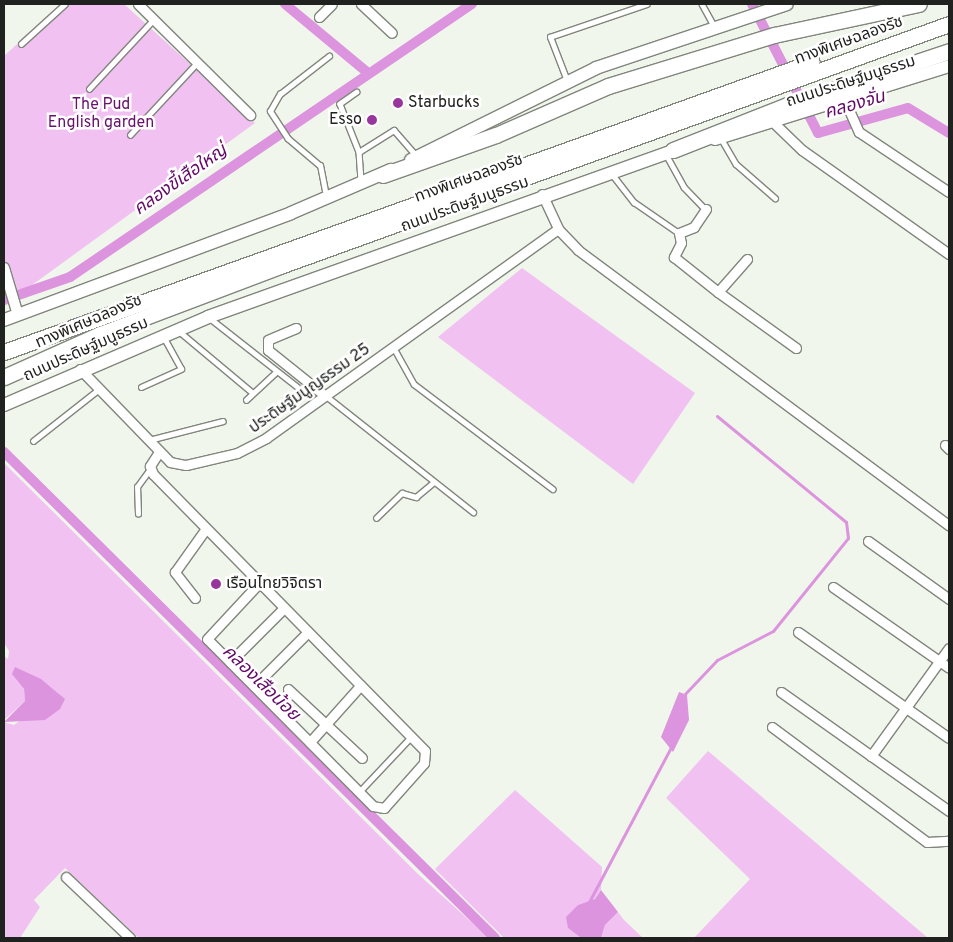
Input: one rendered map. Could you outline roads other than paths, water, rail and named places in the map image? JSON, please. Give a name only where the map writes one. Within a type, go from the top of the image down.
[{"type":"highway","points":[[383,175],[496,136],[608,86],[768,37],[920,4]]},
{"type":"highway","name":"ทางพิเศษฉลองรัช","points":[[4,352],[169,289],[949,14]]},
{"type":"highway","name":"ทางพิเศษฉลองรัช","points":[[4,377],[243,280],[949,24]]},
{"type":"highway","points":[[669,151],[811,104],[949,51]]},
{"type":"main road","points":[[4,320],[17,309],[362,184],[567,81],[714,26],[787,4]]},
{"type":"main road","name":"ถนนประดิษฐ์มนูธรรม","points":[[811,104],[845,101],[949,66]]},
{"type":"main road","name":"ถนนประดิษฐ์มนูธรรม","points":[[4,405],[80,369],[162,334],[610,170],[669,151],[775,124],[790,111]]},
{"type":"street","points":[[138,4],[250,115]]},
{"type":"street","points":[[319,17],[332,4]]},
{"type":"street","points":[[361,4],[392,34]]},
{"type":"street","points":[[845,101],[857,128],[949,192]]},
{"type":"street","points":[[775,124],[810,156],[949,254]]},
{"type":"street","points":[[542,194],[558,229],[578,250],[949,526]]},
{"type":"street","points":[[705,208],[694,227],[679,233],[681,243],[674,257],[718,292],[796,348]]},
{"type":"street","name":"ประดิษฐ์มนูญธรรม 25","points":[[80,369],[170,462],[186,465],[237,453],[262,441],[558,229]]},
{"type":"street","points":[[718,292],[747,258]]},
{"type":"street","points":[[4,268],[17,309]]},
{"type":"street","points":[[296,328],[268,340],[268,350],[324,395]]},
{"type":"street","points":[[160,452],[150,469],[205,530],[259,583],[412,736],[427,756],[384,808],[373,806],[207,640],[259,583]]},
{"type":"street","points":[[195,598],[178,580],[176,565],[205,530]]},
{"type":"street","points":[[868,541],[949,599]]},
{"type":"street","points":[[833,586],[949,668]]},
{"type":"street","points":[[230,662],[284,608]]},
{"type":"street","points":[[254,686],[308,632]]},
{"type":"street","points":[[798,632],[949,738]]},
{"type":"street","points":[[871,756],[903,707],[949,648]]},
{"type":"street","points":[[310,742],[361,685]]},
{"type":"street","points":[[288,689],[362,758]]},
{"type":"street","points":[[781,692],[949,810]]},
{"type":"street","points":[[772,727],[928,842],[949,841]]},
{"type":"street","points":[[66,877],[130,938]]},
{"type":"lane","points":[[21,44],[66,4]]},
{"type":"lane","points":[[567,81],[550,37],[647,4]]},
{"type":"lane","points":[[702,4],[714,26]]},
{"type":"lane","points":[[89,89],[154,20]]},
{"type":"lane","points":[[326,198],[320,166],[288,139],[272,118],[271,105],[280,94],[329,56]]},
{"type":"lane","points":[[130,135],[198,62]]},
{"type":"lane","points":[[357,92],[340,104],[359,152],[362,184]]},
{"type":"lane","points":[[359,152],[394,130],[417,156]]},
{"type":"lane","points":[[720,138],[736,164],[774,198]]},
{"type":"lane","points":[[669,151],[684,187],[705,208]]},
{"type":"lane","points":[[610,170],[634,202],[679,233]]},
{"type":"lane","points":[[208,317],[298,388]]},
{"type":"lane","points":[[177,329],[253,393]]},
{"type":"lane","points":[[140,387],[181,369],[162,334]]},
{"type":"lane","points":[[394,348],[414,384],[553,489]]},
{"type":"lane","points":[[246,400],[276,372]]},
{"type":"lane","points":[[33,441],[99,389]]},
{"type":"lane","points":[[324,395],[473,512]]},
{"type":"lane","points":[[149,440],[223,421]]},
{"type":"lane","points":[[138,514],[137,487],[150,469]]},
{"type":"lane","points":[[376,518],[402,493],[416,497],[434,482]]},
{"type":"lane","points":[[359,792],[412,736]]},
{"type":"waterway","points":[[285,4],[367,72]]},
{"type":"waterway","name":"คลองขี้เสือใหญ่","points":[[4,300],[70,277],[472,4]]},
{"type":"waterway","name":"คลองจั่น","points":[[752,4],[818,133],[908,108],[949,133]]},
{"type":"waterway","points":[[682,697],[717,660],[773,631],[848,538],[846,522],[717,416]]},
{"type":"waterway","name":"คลองเสือน้อย","points":[[4,452],[495,938]]},
{"type":"waterway","points":[[589,902],[671,747]]},
{"type":"place","name":"Starbucks","points":[[398,103]]},
{"type":"place","name":"Esso","points":[[372,120]]},
{"type":"place","name":"เรือนไทยวิจิตรา","points":[[216,584]]},
{"type":"park label","name":"The Pud English garden","points":[[101,114]]}]
